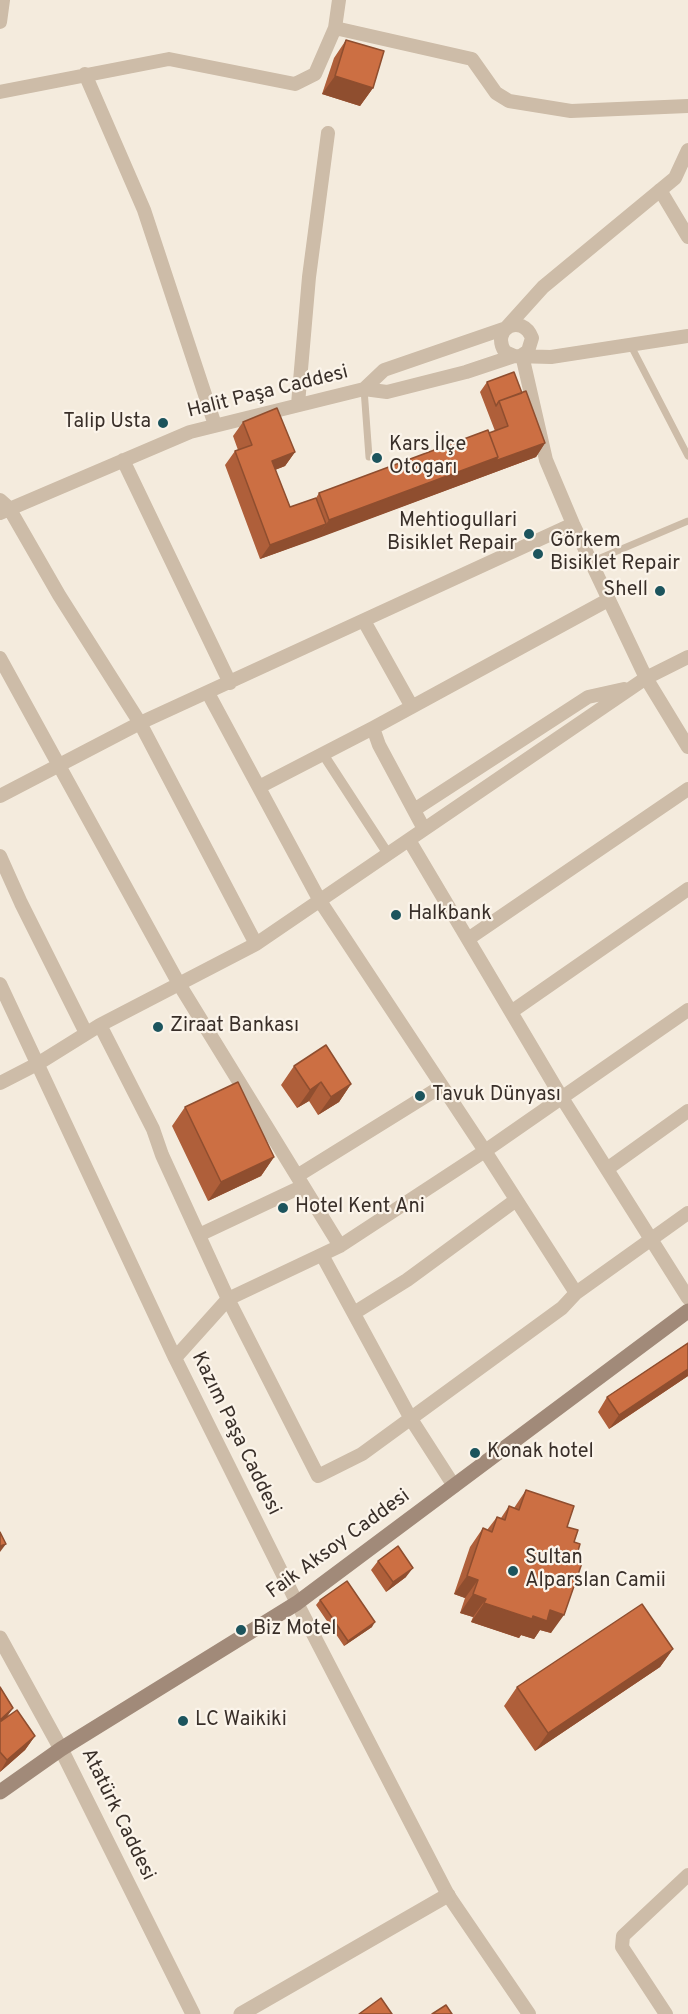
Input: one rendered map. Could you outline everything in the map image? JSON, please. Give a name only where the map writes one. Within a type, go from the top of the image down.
[{"type":"main road","name":"Faik Aksoy Caddesi","points":[[0,1792],[61,1749],[297,1604],[688,1311]]},
{"type":"street","points":[[0,92],[169,59],[295,84],[315,74],[335,28],[339,0]]},
{"type":"street","points":[[335,28],[472,59],[496,93],[509,101],[571,111],[688,106]]},
{"type":"street","points":[[85,74],[144,210],[215,425]]},
{"type":"street","points":[[298,404],[309,277],[328,133]]},
{"type":"street","name":"Halit Paşa Caddesi","points":[[3,507],[190,432],[364,389],[384,370],[506,328],[543,287],[660,190],[681,178],[688,150]]},
{"type":"street","points":[[660,190],[688,237]]},
{"type":"street","points":[[364,389],[387,392],[466,372],[518,355],[531,345],[529,332],[518,325],[506,328],[500,340],[505,352],[518,355],[551,357],[688,336]]},
{"type":"street","points":[[518,355],[546,460],[573,524],[645,678],[688,747]]},
{"type":"street","points":[[123,460],[230,683]]},
{"type":"street","points":[[3,507],[140,723],[256,944]]},
{"type":"street","points":[[0,796],[140,723],[573,524]]},
{"type":"street","points":[[259,787],[373,728],[608,600]]},
{"type":"street","points":[[364,621],[412,707]]},
{"type":"street","points":[[0,1083],[39,1063],[100,1025],[256,944],[645,678],[688,657]]},
{"type":"street","points":[[0,658],[179,984],[340,1246]]},
{"type":"street","points":[[414,810],[588,698],[632,688]]},
{"type":"street","points":[[208,693],[320,901],[576,1293]]},
{"type":"street","points":[[373,728],[379,745],[424,829]]},
{"type":"street","points":[[323,754],[387,854]]},
{"type":"street","points":[[468,939],[688,789]]},
{"type":"street","points":[[409,840],[562,1098],[688,1298]]},
{"type":"street","points":[[0,856],[86,1033]]},
{"type":"street","points":[[511,1012],[688,890]]},
{"type":"street","name":"Kazım Paşa Caddesi","points":[[0,984],[176,1358],[297,1604],[448,1895],[529,2014]]},
{"type":"street","points":[[176,1358],[228,1299],[340,1246],[485,1151],[688,1010]]},
{"type":"street","points":[[100,1025],[153,1129],[162,1155],[228,1299],[318,1476],[362,1454],[562,1308],[576,1293],[688,1213]]},
{"type":"street","points":[[198,1235],[300,1181],[442,1086]]},
{"type":"street","points":[[607,1169],[688,1111]]},
{"type":"street","points":[[354,1313],[407,1280],[516,1200]]},
{"type":"street","points":[[322,1255],[411,1419],[454,1486]]},
{"type":"street","name":"Atatürk Caddesi","points":[[0,1638],[61,1749],[192,2014]]},
{"type":"street","points":[[666,2014],[622,1947],[623,1936],[688,1875]]},
{"type":"street","points":[[241,2014],[448,1895]]},
{"type":"lane","points":[[630,344],[688,456]]},
{"type":"lane","points":[[364,389],[369,458]]},
{"type":"lane","points":[[591,562],[688,521]]},
{"type":"building","points":[[346,40],[384,51],[373,88],[335,76]]},
{"type":"building","points":[[514,372],[522,393],[499,401],[496,406],[487,382]]},
{"type":"building","points":[[526,391],[545,443],[495,461],[498,457],[489,433],[508,426],[499,401]]},
{"type":"building","points":[[277,408],[295,452],[272,461],[290,507],[316,498],[326,524],[270,545],[235,451],[252,445],[243,422]]},
{"type":"building","points":[[488,430],[498,457],[329,520],[319,493]]},
{"type":"building","points":[[326,1045],[351,1084],[331,1097],[321,1082],[310,1090],[294,1066]]},
{"type":"building","points":[[238,1082],[274,1157],[221,1182],[185,1107]]},
{"type":"building","points":[[688,1343],[688,1369],[619,1415],[607,1397]]},
{"type":"building","name":"Sultan Alparslan Camii","points":[[526,1490],[574,1506],[567,1527],[578,1530],[574,1542],[580,1544],[575,1561],[582,1563],[564,1615],[550,1610],[547,1621],[533,1616],[532,1619],[484,1603],[486,1599],[473,1594],[478,1580],[467,1576],[483,1528],[492,1532],[497,1517],[505,1520],[509,1506],[519,1510]]},
{"type":"building","points":[[0,1532],[6,1544],[0,1546]]},
{"type":"building","points":[[398,1546],[413,1568],[393,1582],[378,1561]]},
{"type":"building","points":[[347,1581],[375,1622],[348,1641],[320,1600]]},
{"type":"building","points":[[642,1604],[673,1649],[548,1733],[517,1687]]},
{"type":"building","points":[[0,1687],[13,1708],[0,1720]]},
{"type":"building","points":[[17,1710],[35,1736],[7,1760],[0,1752],[0,1722]]},
{"type":"building","points":[[381,1998],[392,2014],[359,2014]]},
{"type":"building","points":[[446,2005],[452,2014],[432,2014]]},
{"type":"place","name":"Talip Usta","points":[[163,423]]},
{"type":"place","name":"Kars İlçe Otogarı","points":[[377,458]]},
{"type":"place","name":"Mehtiogullari Bisiklet Repair","points":[[529,534]]},
{"type":"place","name":"Görkem Bisiklet Repair","points":[[538,554]]},
{"type":"place","name":"Shell","points":[[660,591]]},
{"type":"place","name":"Halkbank","points":[[396,915]]},
{"type":"place","name":"Ziraat Bankası","points":[[158,1027]]},
{"type":"place","name":"Tavuk Dünyası","points":[[420,1096]]},
{"type":"place","name":"Hotel Kent Ani","points":[[283,1208]]},
{"type":"place","name":"Konak hotel","points":[[475,1453]]},
{"type":"place","name":"Sultan Alparslan Camii","points":[[513,1571]]},
{"type":"place","name":"Biz Motel","points":[[241,1630]]},
{"type":"place","name":"LC Waikiki","points":[[183,1721]]}]
